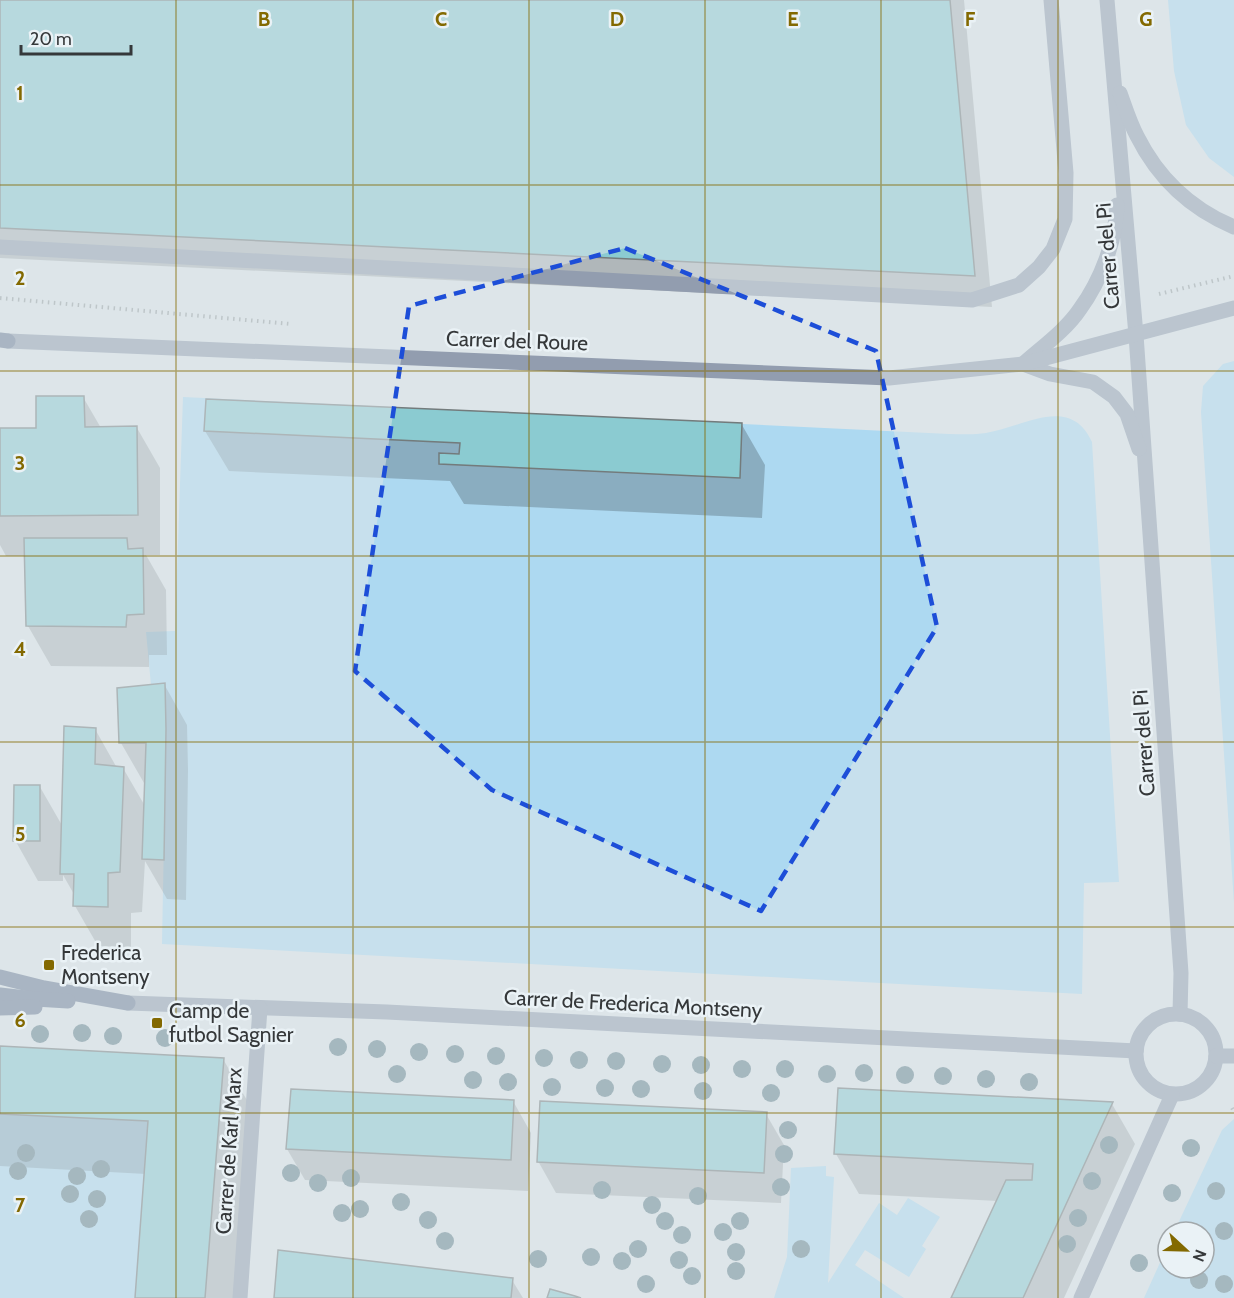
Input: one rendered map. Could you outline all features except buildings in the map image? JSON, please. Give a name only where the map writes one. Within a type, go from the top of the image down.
[{"type":"main road","points":[[0,977],[44,988],[128,1003]]},
{"type":"main road","points":[[0,994],[35,999],[128,1003]]},
{"type":"main road","points":[[0,1008],[128,1003]]},
{"type":"street","points":[[0,247],[972,300],[1019,285],[1039,267],[1053,249],[1065,219],[1066,173],[1051,0]]},
{"type":"street","name":"Carrer del Pi","points":[[1107,0],[1146,469],[1181,973],[1180,1014]]},
{"type":"street","name":"Carrer del Pi","points":[[1113,74],[1137,136],[1158,171],[1190,203],[1234,227]]},
{"type":"street","points":[[1023,364],[1080,310],[1103,269],[1117,221],[1119,148]]},
{"type":"street","name":"Carrer del Roure","points":[[4,340],[889,378],[1023,364],[1234,308]]},
{"type":"street","name":"Carrer del Pi","points":[[1023,364],[1050,374],[1093,382],[1114,397],[1127,414],[1146,469]]},
{"type":"street","name":"Carrer de Frederica Montseny","points":[[128,1003],[387,1012],[1136,1051]]},
{"type":"street","name":"Carrer de Karl Marx","points":[[240,1298],[260,1008]]},
{"type":"street","points":[[1180,1014],[1199,1020],[1208,1030],[1215,1042],[1216,1056],[1213,1069],[1206,1081],[1195,1089],[1172,1095],[1156,1089],[1146,1081],[1138,1070],[1136,1051],[1141,1032],[1150,1022],[1162,1016],[1180,1014]]},
{"type":"street","points":[[1216,1056],[1234,1056]]},
{"type":"street","points":[[1081,1298],[1172,1095]]},
{"type":"path","points":[[1133,300],[1234,276]]},
{"type":"path","points":[[0,298],[299,324]]},
{"type":"highlighted area","points":[[625,248],[876,351],[937,627],[761,911],[492,790],[355,671],[409,306]]},
{"type":"shaded area","points":[[1168,0],[1234,0],[1234,177],[1209,158],[1186,125],[1174,71]]},
{"type":"shaded area","points":[[1234,361],[1234,903],[1201,412],[1203,386],[1223,364]]},
{"type":"shaded area","points":[[183,397],[949,434],[986,433],[1045,417],[1059,416],[1072,420],[1083,428],[1092,442],[1119,882],[1084,883],[1082,994],[162,944],[165,683],[151,685],[146,632],[175,631]]},
{"type":"shaded area","points":[[0,1114],[148,1121],[135,1298],[0,1298]]},
{"type":"shaded area","points":[[1234,1119],[1234,1298],[1144,1298],[1156,1272],[1156,1280],[1216,1280],[1216,1220],[1180,1220],[1222,1130]]},
{"type":"shaded area","points":[[826,1166],[826,1176],[834,1177],[828,1283],[879,1203],[897,1215],[908,1198],[940,1217],[922,1246],[926,1249],[909,1277],[865,1250],[855,1265],[904,1298],[774,1298],[787,1257],[791,1168]]},
{"type":"place","name":"Frederica Montseny","points":[[49,965]]},
{"type":"place","name":"Camp de futbol Sagnier","points":[[157,1023]]}]
